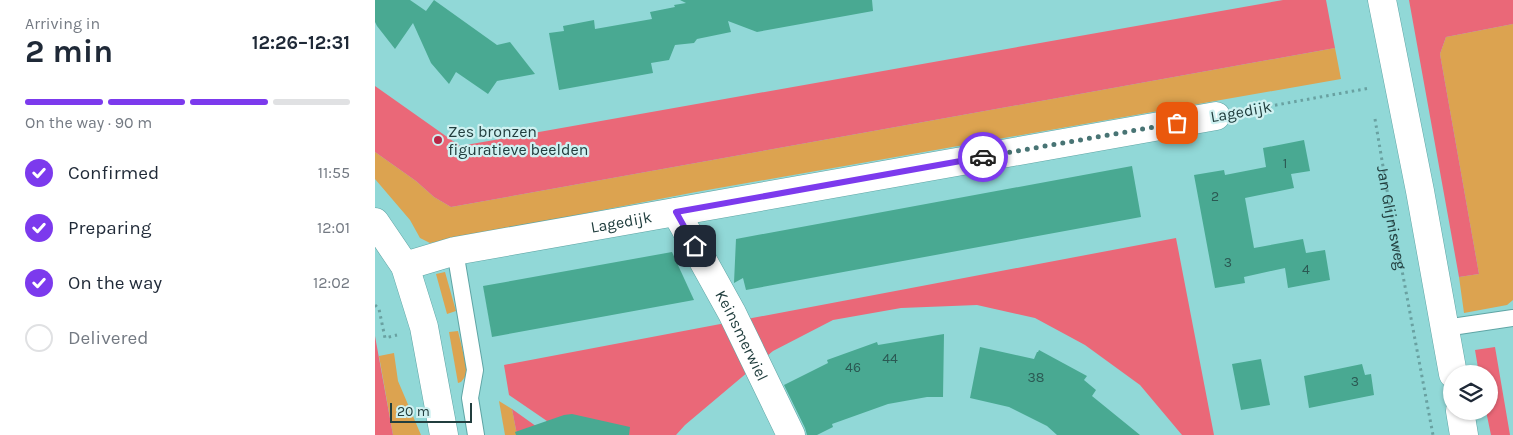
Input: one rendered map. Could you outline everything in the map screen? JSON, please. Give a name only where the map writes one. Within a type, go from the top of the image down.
[{"type":"street","name":"Jan Glijnisweg","points":[[1382,0],[1420,190],[1451,365]]},
{"type":"street","name":"Lagedijk","points":[[405,266],[455,251],[1216,116]]},
{"type":"street","name":"Keinsmerwiel","points":[[676,212],[732,313],[791,435]]},
{"type":"street","points":[[375,222],[405,266],[424,327],[444,435]]},
{"type":"street","points":[[1462,420],[1464,435]]},
{"type":"lane","points":[[455,251],[475,370],[470,398],[476,435]]},
{"type":"lane","points":[[1445,328],[1513,318]]},
{"type":"path","name":"Lagedijk","points":[[1216,116],[1370,88],[1368,78]]},
{"type":"path","name":"Jan Glijnisweg","points":[[1375,118],[1433,435]]},
{"type":"path","points":[[375,305],[379,309]]},
{"type":"shaded area","points":[[1283,0],[1326,0],[1335,48],[451,207],[434,197],[416,181],[375,152],[375,86],[460,146]]},
{"type":"shaded area","points":[[1409,0],[1513,0],[1513,24],[1446,37],[1440,54],[1479,274],[1459,277]]},
{"type":"shaded area","points":[[1513,24],[1513,300],[1507,305],[1464,313],[1459,277],[1479,274],[1440,54],[1446,37]]},
{"type":"shaded area","points":[[1335,48],[1341,79],[696,192],[430,243],[420,238],[410,220],[375,179],[375,152],[416,181],[434,197],[451,207]]},
{"type":"shaded area","points":[[1176,238],[1214,435],[1182,435],[1140,385],[1085,345],[1035,318],[977,305],[901,308],[833,320],[773,351],[685,425],[676,435],[517,435],[512,409],[540,429],[547,421],[509,395],[504,365]]},
{"type":"shaded area","points":[[445,272],[456,311],[447,314],[436,274]]},
{"type":"shaded area","points":[[458,331],[468,373],[458,383],[449,332]]},
{"type":"shaded area","points":[[375,336],[393,435],[375,435]]},
{"type":"shaded area","points":[[1495,347],[1510,435],[1491,435],[1488,420],[1498,420],[1498,365],[1478,365],[1475,350]]},
{"type":"shaded area","points":[[394,353],[398,381],[421,435],[393,435],[379,356]]},
{"type":"shaded area","points":[[499,401],[512,409],[517,435],[505,435]]},
{"type":"building","points":[[375,0],[410,0],[426,11],[434,0],[497,45],[510,42],[535,74],[497,81],[488,94],[456,72],[449,84],[431,63],[413,23],[395,49],[375,22]]},
{"type":"building","points":[[680,0],[872,0],[873,11],[757,32],[728,21],[731,32],[697,39],[694,43],[675,45],[669,60],[651,63],[653,73],[559,90],[549,33],[564,31],[563,26],[594,20],[595,29],[652,19],[650,12],[686,3]]},
{"type":"building","points":[[1304,140],[1310,171],[1291,174],[1294,188],[1245,198],[1254,248],[1303,239],[1306,253],[1325,250],[1330,280],[1288,288],[1285,268],[1244,277],[1245,283],[1215,288],[1194,175],[1224,170],[1225,175],[1266,167],[1263,148]]},
{"type":"building","points":[[1132,166],[1141,217],[746,290],[743,278],[734,283],[736,239]]},
{"type":"building","points":[[672,252],[694,300],[492,337],[483,286]]},
{"type":"building","points":[[944,334],[943,397],[927,397],[888,404],[832,424],[833,427],[817,435],[807,435],[784,385],[828,363],[827,360],[877,342],[878,345]]},
{"type":"building","points":[[980,347],[1034,359],[1039,350],[1087,376],[1084,380],[1096,390],[1092,396],[1140,435],[1057,435],[1047,426],[1009,407],[970,398]]},
{"type":"building","points":[[1261,359],[1270,405],[1241,410],[1232,364]]},
{"type":"building","points":[[1362,364],[1365,375],[1371,374],[1374,395],[1309,408],[1304,376]]},
{"type":"building","points":[[572,414],[630,427],[629,435],[516,435],[515,432]]},
{"type":"way so far","points":[[983,157],[1177,123]]},
{"type":"place","name":"Zes bronzen figuratieve beelden","points":[[438,140]]},
{"type":"route","points":[[695,246],[676,212],[983,157]]}]
